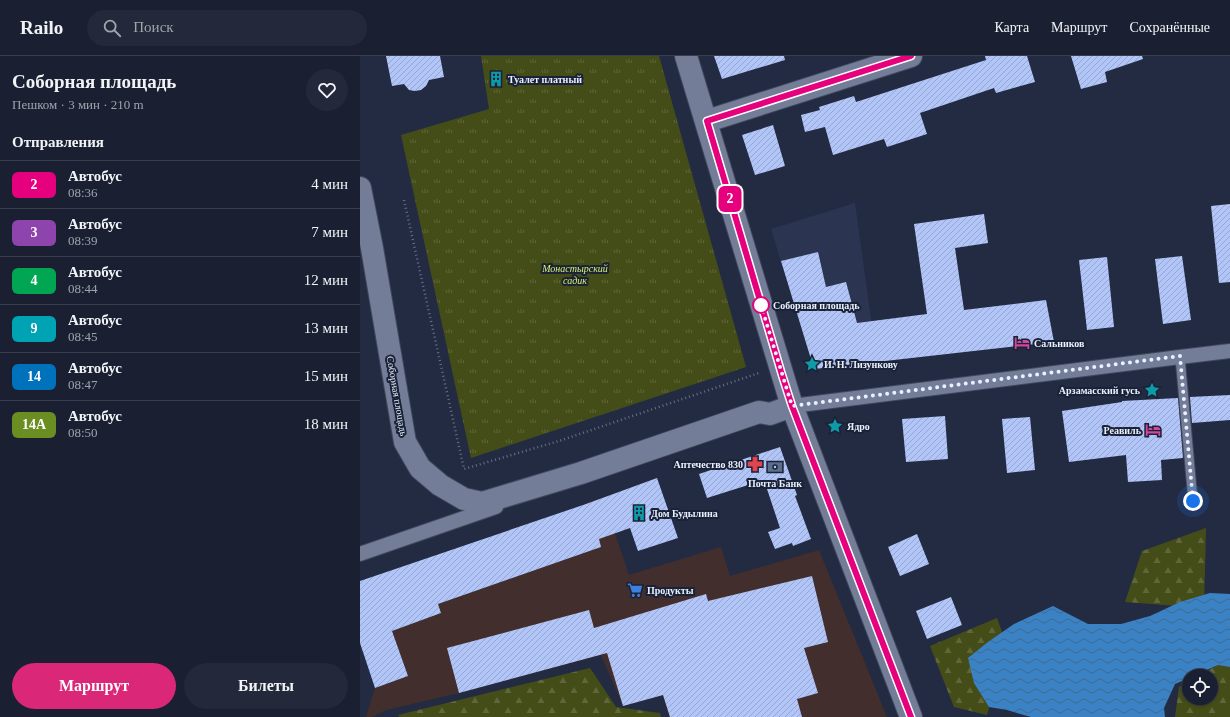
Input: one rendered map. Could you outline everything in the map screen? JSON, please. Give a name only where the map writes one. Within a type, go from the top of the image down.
[{"type":"street","points":[[686,56],[707,121],[792,406],[911,717]]},
{"type":"street","points":[[707,121],[911,56]]},
{"type":"street","name":"Соборная площадь","points":[[360,188],[372,248],[405,442],[420,468],[440,485],[464,499],[482,503],[581,473],[759,412],[770,414]]},
{"type":"street","name":"Соборная площадь","points":[[360,554],[792,406],[1180,356],[1230,352]]},
{"type":"lane","points":[[1180,356],[1193,501]]},
{"type":"path","points":[[404,200],[464,469],[559,441],[759,374],[757,366]]},
{"type":"shaded area","points":[[855,203],[877,362],[814,369],[771,229]]},
{"type":"shaded area","points":[[603,498],[629,575],[721,547],[730,576],[819,550],[887,717],[669,717],[663,695],[623,706],[601,655],[459,693],[386,710],[372,717],[366,717],[375,688],[408,676],[392,631],[441,613],[438,604],[601,547],[586,503]]},
{"type":"green space","name":"Монастырский садик","points":[[481,56],[659,56],[746,367],[471,458],[401,135],[489,109]]},
{"type":"green space","points":[[1206,528],[1204,608],[1125,602],[1142,551]]},
{"type":"green space","points":[[997,618],[1007,646],[987,715],[954,707],[930,646]]},
{"type":"green space","points":[[1230,658],[1230,717],[1175,717],[1179,687],[1182,685],[1182,705],[1218,705],[1218,669],[1210,669]]},
{"type":"green space","points":[[590,668],[616,707],[660,713],[661,717],[400,717],[398,715]]},
{"type":"water","points":[[1210,593],[1230,594],[1230,667],[1218,665],[1209,669],[1182,669],[1182,681],[1175,684],[1164,708],[1165,717],[1031,717],[1007,710],[989,707],[974,683],[968,658],[1014,624],[1053,606],[1088,624],[1121,624],[1150,616],[1180,602]]},
{"type":"building","points":[[386,56],[440,56],[444,77],[429,80],[426,86],[421,90],[409,90],[404,84],[392,86]]},
{"type":"building","points":[[714,56],[784,56],[785,60],[722,79]]},
{"type":"building","points":[[985,56],[1027,56],[1035,82],[996,93],[994,88],[920,113],[927,134],[887,147],[884,139],[833,155],[825,127],[805,132],[801,115],[820,110],[819,107],[854,96],[856,102],[986,60]]},
{"type":"building","points":[[1071,56],[1142,56],[1143,59],[1105,72],[1107,82],[1081,89]]},
{"type":"building","points":[[773,125],[785,166],[755,175],[742,135]]},
{"type":"building","points":[[1230,204],[1230,282],[1219,283],[1211,206]]},
{"type":"building","points":[[984,214],[988,243],[955,248],[964,310],[1046,300],[1054,342],[814,369],[781,261],[818,252],[826,287],[846,282],[857,323],[927,314],[914,224]]},
{"type":"building","points":[[1182,256],[1191,320],[1163,324],[1155,259]]},
{"type":"building","points":[[1107,257],[1114,327],[1087,330],[1079,260]]},
{"type":"building","points":[[1230,395],[1230,420],[1192,423],[1190,397]]},
{"type":"building","points":[[1178,398],[1183,458],[1161,460],[1162,480],[1128,482],[1126,455],[1069,462],[1062,411],[1122,401]]},
{"type":"building","points":[[945,416],[948,459],[906,462],[902,419]]},
{"type":"building","points":[[1030,417],[1035,470],[1007,473],[1002,419]]},
{"type":"building","points":[[780,447],[797,495],[795,496],[811,539],[793,546],[792,543],[775,549],[768,532],[780,528],[764,480],[707,498],[699,474]]},
{"type":"building","points":[[657,478],[678,538],[638,551],[630,528],[599,539],[601,547],[438,604],[441,613],[392,631],[408,676],[375,688],[360,643],[360,581],[586,504]]},
{"type":"building","points":[[917,534],[929,564],[900,576],[888,547]]},
{"type":"building","points":[[812,576],[828,642],[804,648],[818,693],[797,699],[802,717],[670,717],[663,695],[623,706],[607,653],[459,693],[447,648],[589,610],[594,628],[706,594],[708,601]]},
{"type":"building","points":[[951,597],[962,625],[927,639],[916,611]]},
{"type":"bus line","name":"2","points":[[911,56],[707,121],[792,406],[911,717]]},
{"type":"place","name":"Туалет платный","points":[[496,79]]},
{"type":"place","name":"Соборная площадь","points":[[761,305]]},
{"type":"place","name":"Сальников","points":[[1022,343]]},
{"type":"place","name":"И. Н. Лизункову","points":[[812,364]]},
{"type":"place","name":"Арзамасский гусь","points":[[1152,390]]},
{"type":"place","name":"Ядро","points":[[835,426]]},
{"type":"place","name":"Реавиль","points":[[1153,430]]},
{"type":"place","name":"Аптечество 830","points":[[755,464]]},
{"type":"place","name":"Почта Банк","points":[[775,467]]},
{"type":"place","name":"Дом Будылина","points":[[639,513]]},
{"type":"place","name":"Продукты","points":[[635,590]]},
{"type":"route","points":[[761,305],[792,406],[1180,356],[1193,501]]}]
